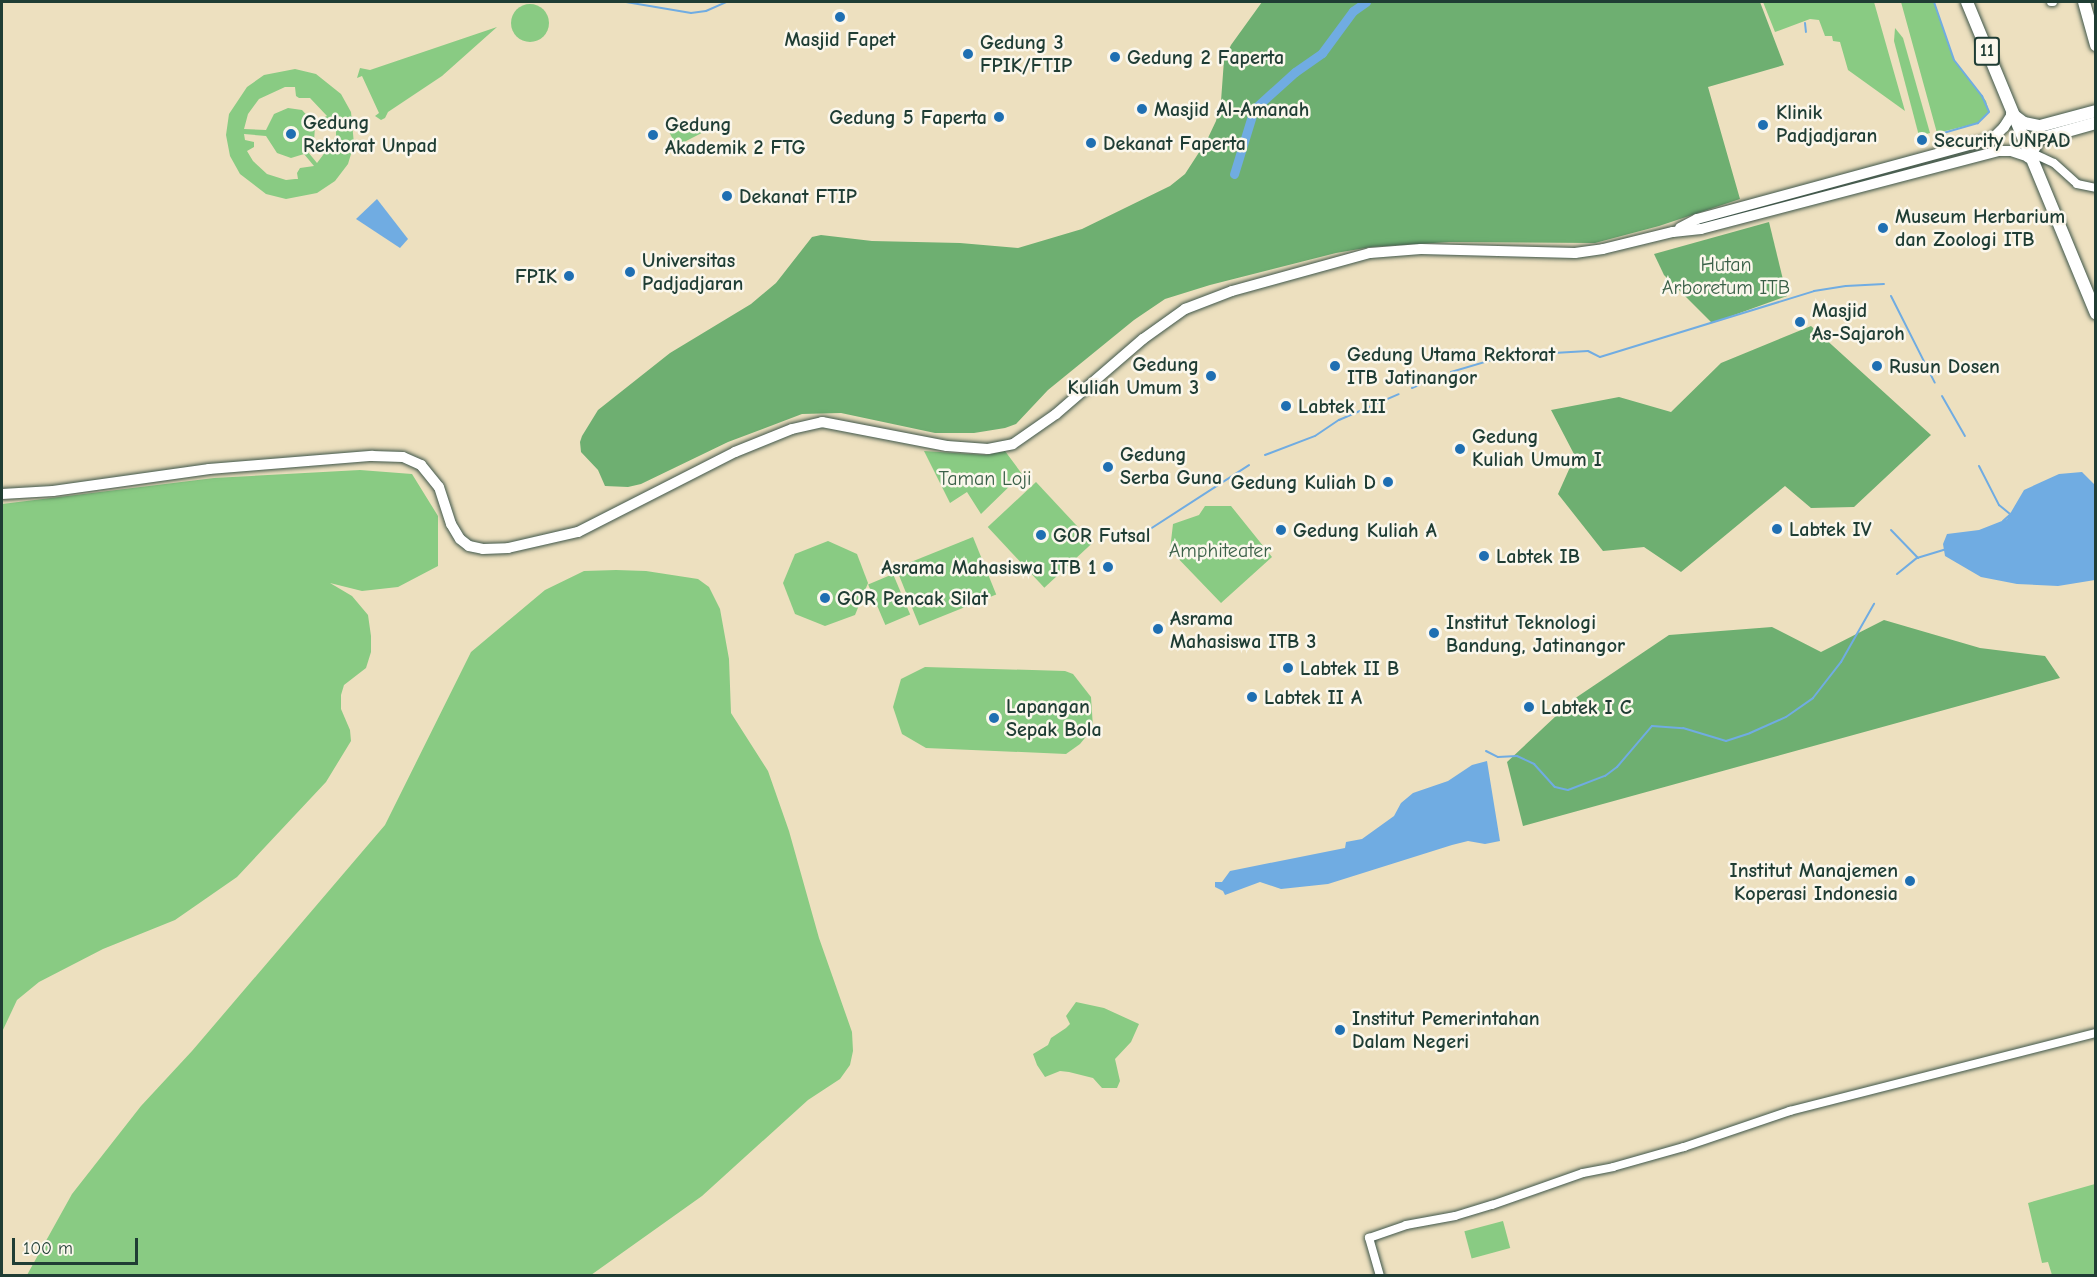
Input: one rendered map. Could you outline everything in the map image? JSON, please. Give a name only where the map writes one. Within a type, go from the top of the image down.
[{"type":"highway","name":"11","points":[[1966,2],[2096,313]]},
{"type":"highway","points":[[2084,2],[2096,45]]},
{"type":"highway","points":[[2012,114],[2024,123],[2040,126],[2096,111]]},
{"type":"highway","points":[[2029,153],[2039,139],[2096,123]]},
{"type":"main road","points":[[1673,232],[1697,219],[1992,139],[2004,127],[2012,114]]},
{"type":"main road","points":[[2,494],[53,491],[209,469],[372,456],[403,457],[421,465],[439,488],[451,524],[460,539],[469,546],[483,549],[508,548],[578,532],[735,452],[792,429],[822,422],[947,446],[987,449],[1013,444],[1056,414],[1143,339],[1173,316],[1198,302],[1370,253],[1414,249],[1581,252],[1632,243],[1673,232],[1701,229],[1998,151],[2029,153]]},
{"type":"street","points":[[2029,153],[2054,163],[2077,184],[2096,188]]},
{"type":"street","points":[[1921,157],[1924,169]]},
{"type":"street","points":[[1380,1275],[1370,1238],[1406,1225],[1455,1216],[1582,1173],[1613,1167],[1683,1147],[1790,1111],[2096,1033]]},
{"type":"green space","points":[[1262,2],[1760,2],[1784,65],[1708,87],[1740,199],[1659,226],[1595,243],[1449,242],[1371,247],[1336,253],[1210,285],[1165,299],[1134,320],[1048,390],[1016,424],[1005,428],[974,433],[935,433],[841,413],[802,414],[728,442],[641,484],[628,487],[605,486],[598,470],[581,452],[582,436],[598,410],[670,353],[751,304],[776,283],[812,237],[821,235],[872,241],[960,243],[1018,248],[1082,229],[1170,186],[1185,174],[1207,140],[1216,121],[1221,101],[1224,60],[1231,45]]},
{"type":"green space","points":[[1763,2],[1874,2],[1905,111],[1848,70],[1840,42],[1833,41],[1832,36],[1825,36],[1819,20],[1810,19],[1775,32]]},
{"type":"green space","points":[[1901,2],[1934,2],[1954,60],[1986,101],[1989,112],[1978,123],[1937,133]]},
{"type":"green space","points":[[530,4],[537,5],[543,10],[548,16],[548,30],[543,36],[537,41],[530,42],[523,41],[517,36],[512,30],[511,23],[512,16],[517,10],[523,5]]},
{"type":"green space","points":[[497,27],[442,76],[388,112],[385,118],[381,120],[375,116],[379,113],[362,76],[357,78],[360,68],[370,70]]},
{"type":"green space","points":[[1895,28],[1903,38],[1930,133],[1919,136],[1894,41]]},
{"type":"green space","name":"Gedung Rektorat Unpad","points":[[295,69],[316,74],[341,94],[351,112],[354,144],[348,164],[335,181],[317,193],[286,199],[266,194],[240,174],[230,156],[226,135],[229,114],[247,87],[264,75]],"holes":[[[285,87],[295,87],[296,96],[310,98],[327,116],[313,122],[302,110],[288,108],[274,114],[266,130],[244,129],[248,114],[259,99]],[[329,121],[331,127],[336,126],[336,143],[332,153],[326,151],[317,163],[308,152],[314,142],[315,126]],[[244,134],[266,136],[277,153],[291,158],[304,154],[314,166],[300,168],[297,173],[298,179],[286,180],[267,174],[253,161],[247,151],[254,147],[254,142],[245,140]]]},
{"type":"green space","points":[[694,119],[701,133],[676,146],[669,132]]},
{"type":"green space","name":"Hutan Arboretum ITB","points":[[1769,222],[1787,296],[1712,323],[1664,275],[1654,254]]},
{"type":"green space","points":[[1811,326],[1931,435],[1854,507],[1811,508],[1785,486],[1681,572],[1644,547],[1603,551],[1558,494],[1575,456],[1551,410],[1619,397],[1671,412],[1721,363]]},
{"type":"green space","name":"Taman Loji","points":[[924,451],[986,455],[1005,451],[1022,474],[981,514],[967,492],[950,503]]},
{"type":"green space","points":[[360,470],[412,474],[438,516],[438,566],[398,587],[362,591],[330,583],[352,596],[368,615],[371,652],[366,668],[344,685],[341,709],[350,730],[351,741],[326,782],[237,877],[175,920],[103,949],[39,982],[17,1000],[2,1032],[2,504],[214,478]]},
{"type":"green space","name":"GOR Futsal","points":[[1036,482],[1093,543],[1044,588],[988,527]]},
{"type":"green space","name":"Amphiteater","points":[[1205,506],[1231,506],[1272,557],[1221,603],[1170,550],[1173,524],[1199,515]]},
{"type":"green space","points":[[973,537],[996,594],[919,626],[896,568]]},
{"type":"green space","name":"GOR Pencak Silat","points":[[828,541],[857,554],[868,583],[855,615],[825,626],[795,614],[783,583],[795,554]]},
{"type":"green space","points":[[584,571],[646,571],[698,579],[709,587],[720,609],[729,659],[731,713],[768,771],[789,831],[819,938],[852,1032],[853,1051],[850,1065],[840,1079],[808,1100],[702,1196],[591,1275],[27,1275],[72,1194],[141,1106],[192,1051],[385,825],[471,652],[545,590]]},
{"type":"green space","points":[[893,574],[910,615],[885,625],[868,585]]},
{"type":"green space","points":[[1884,620],[1980,648],[2045,656],[2060,678],[1523,826],[1507,762],[1574,699],[1669,635],[1772,627],[1821,652]]},
{"type":"green space","name":"Lapangan Sepak Bola","points":[[925,667],[1065,671],[1073,674],[1091,697],[1093,728],[1080,744],[1066,754],[926,748],[902,734],[893,707],[901,679]]},
{"type":"green space","points":[[1076,1002],[1104,1008],[1139,1024],[1131,1042],[1115,1059],[1120,1081],[1117,1088],[1102,1088],[1093,1078],[1069,1072],[1060,1071],[1045,1077],[1037,1065],[1033,1054],[1048,1045],[1051,1038],[1070,1024],[1066,1016]]},
{"type":"green space","points":[[2095,1184],[2095,1275],[2052,1275],[2048,1262],[2042,1263],[2028,1203]]},
{"type":"green space","points":[[1503,1221],[1510,1248],[1472,1258],[1464,1231]]},
{"type":"water","points":[[377,199],[408,239],[400,248],[356,219]]},
{"type":"water","points":[[2082,472],[2095,485],[2095,580],[2058,586],[2017,584],[1981,577],[1945,556],[1943,544],[1947,534],[1979,530],[2007,519],[2024,490],[2059,474]]},
{"type":"water","points":[[1487,761],[1500,841],[1485,844],[1468,841],[1452,845],[1328,884],[1281,889],[1260,882],[1225,895],[1223,891],[1215,887],[1215,882],[1222,882],[1230,871],[1345,848],[1346,842],[1362,839],[1394,816],[1401,803],[1413,793],[1448,781],[1472,765]]},
{"type":"waterway","points":[[626,2],[691,13],[706,11],[726,2]]},
{"type":"waterway","points":[[1234,174],[1254,109],[1295,72],[1322,53],[1353,11],[1366,2]]},
{"type":"waterway","points":[[1934,2],[1954,60],[1982,96],[1989,112],[1978,123],[1942,133],[1940,141]]},
{"type":"waterway","points":[[1805,23],[1806,32]]},
{"type":"waterway","points":[[1451,372],[1505,356],[1588,351],[1600,357],[1814,291],[1884,284]]},
{"type":"waterway","points":[[1891,296],[1935,383]]},
{"type":"waterway","points":[[1412,388],[1437,377]]},
{"type":"waterway","points":[[1265,455],[1315,436],[1339,420],[1399,394]]},
{"type":"waterway","points":[[1942,396],[1965,436]]},
{"type":"waterway","points":[[1144,533],[1249,465]]},
{"type":"waterway","points":[[1979,466],[1999,505],[2009,513]]},
{"type":"waterway","points":[[2003,521],[2012,513]]},
{"type":"waterway","points":[[1891,530],[1918,558]]},
{"type":"waterway","points":[[1897,574],[1917,558],[1947,549]]},
{"type":"waterway","points":[[1486,751],[1498,757],[1517,756],[1534,764],[1555,787],[1568,790],[1605,776],[1617,767],[1652,726],[1683,728],[1726,741],[1750,733],[1786,717],[1813,698],[1841,662],[1874,604]]},
{"type":"place","name":"Masjid Fapet","points":[[840,17]]},
{"type":"place","name":"Gedung 3 FPIK/FTIP","points":[[968,54]]},
{"type":"place","name":"Gedung 2 Faperta","points":[[1115,57]]},
{"type":"place","name":"Masjid Al-Amanah","points":[[1142,109]]},
{"type":"place","name":"Gedung 5 Faperta","points":[[999,117]]},
{"type":"place","name":"Klinik Padjadjaran","points":[[1763,125]]},
{"type":"place","name":"Gedung Rektorat Unpad","points":[[291,134]]},
{"type":"place","name":"Gedung Akademik 2 FTG","points":[[653,135]]},
{"type":"place","name":"Security UNPAD","points":[[1922,140]]},
{"type":"place","name":"Dekanat Faperta","points":[[1091,143]]},
{"type":"place","name":"Dekanat FTIP","points":[[727,196]]},
{"type":"place","name":"Museum Herbarium dan Zoologi ITB","points":[[1883,228]]},
{"type":"place","name":"Universitas Padjadjaran","points":[[630,272]]},
{"type":"place","name":"FPIK","points":[[569,276]]},
{"type":"place","name":"Masjid As-Sajaroh","points":[[1800,322]]},
{"type":"place","name":"Gedung Utama Rektorat ITB Jatinangor","points":[[1335,366]]},
{"type":"place","name":"Rusun Dosen","points":[[1877,366]]},
{"type":"place","name":"Gedung Kuliah Umum 3","points":[[1211,376]]},
{"type":"place","name":"Labtek III","points":[[1286,406]]},
{"type":"place","name":"Gedung Kuliah Umum I","points":[[1460,449]]},
{"type":"place","name":"Gedung Serba Guna","points":[[1108,467]]},
{"type":"place","name":"Gedung Kuliah D","points":[[1388,482]]},
{"type":"place","name":"Labtek IV","points":[[1777,529]]},
{"type":"place","name":"Gedung Kuliah A","points":[[1281,530]]},
{"type":"place","name":"GOR Futsal","points":[[1041,535]]},
{"type":"place","name":"Labtek IB","points":[[1484,556]]},
{"type":"place","name":"Asrama Mahasiswa ITB 1","points":[[1108,567]]},
{"type":"place","name":"GOR Pencak Silat","points":[[825,598]]},
{"type":"place","name":"Asrama Mahasiswa ITB 3","points":[[1158,629]]},
{"type":"place","name":"Institut Teknologi Bandung, Jatinangor","points":[[1434,633]]},
{"type":"place","name":"Labtek II B","points":[[1288,668]]},
{"type":"place","name":"Labtek II A","points":[[1252,697]]},
{"type":"place","name":"Labtek I C","points":[[1529,707]]},
{"type":"place","name":"Lapangan Sepak Bola","points":[[994,718]]},
{"type":"place","name":"Institut Manajemen Koperasi Indonesia","points":[[1910,881]]},
{"type":"place","name":"Institut Pemerintahan Dalam Negeri","points":[[1340,1030]]}]
